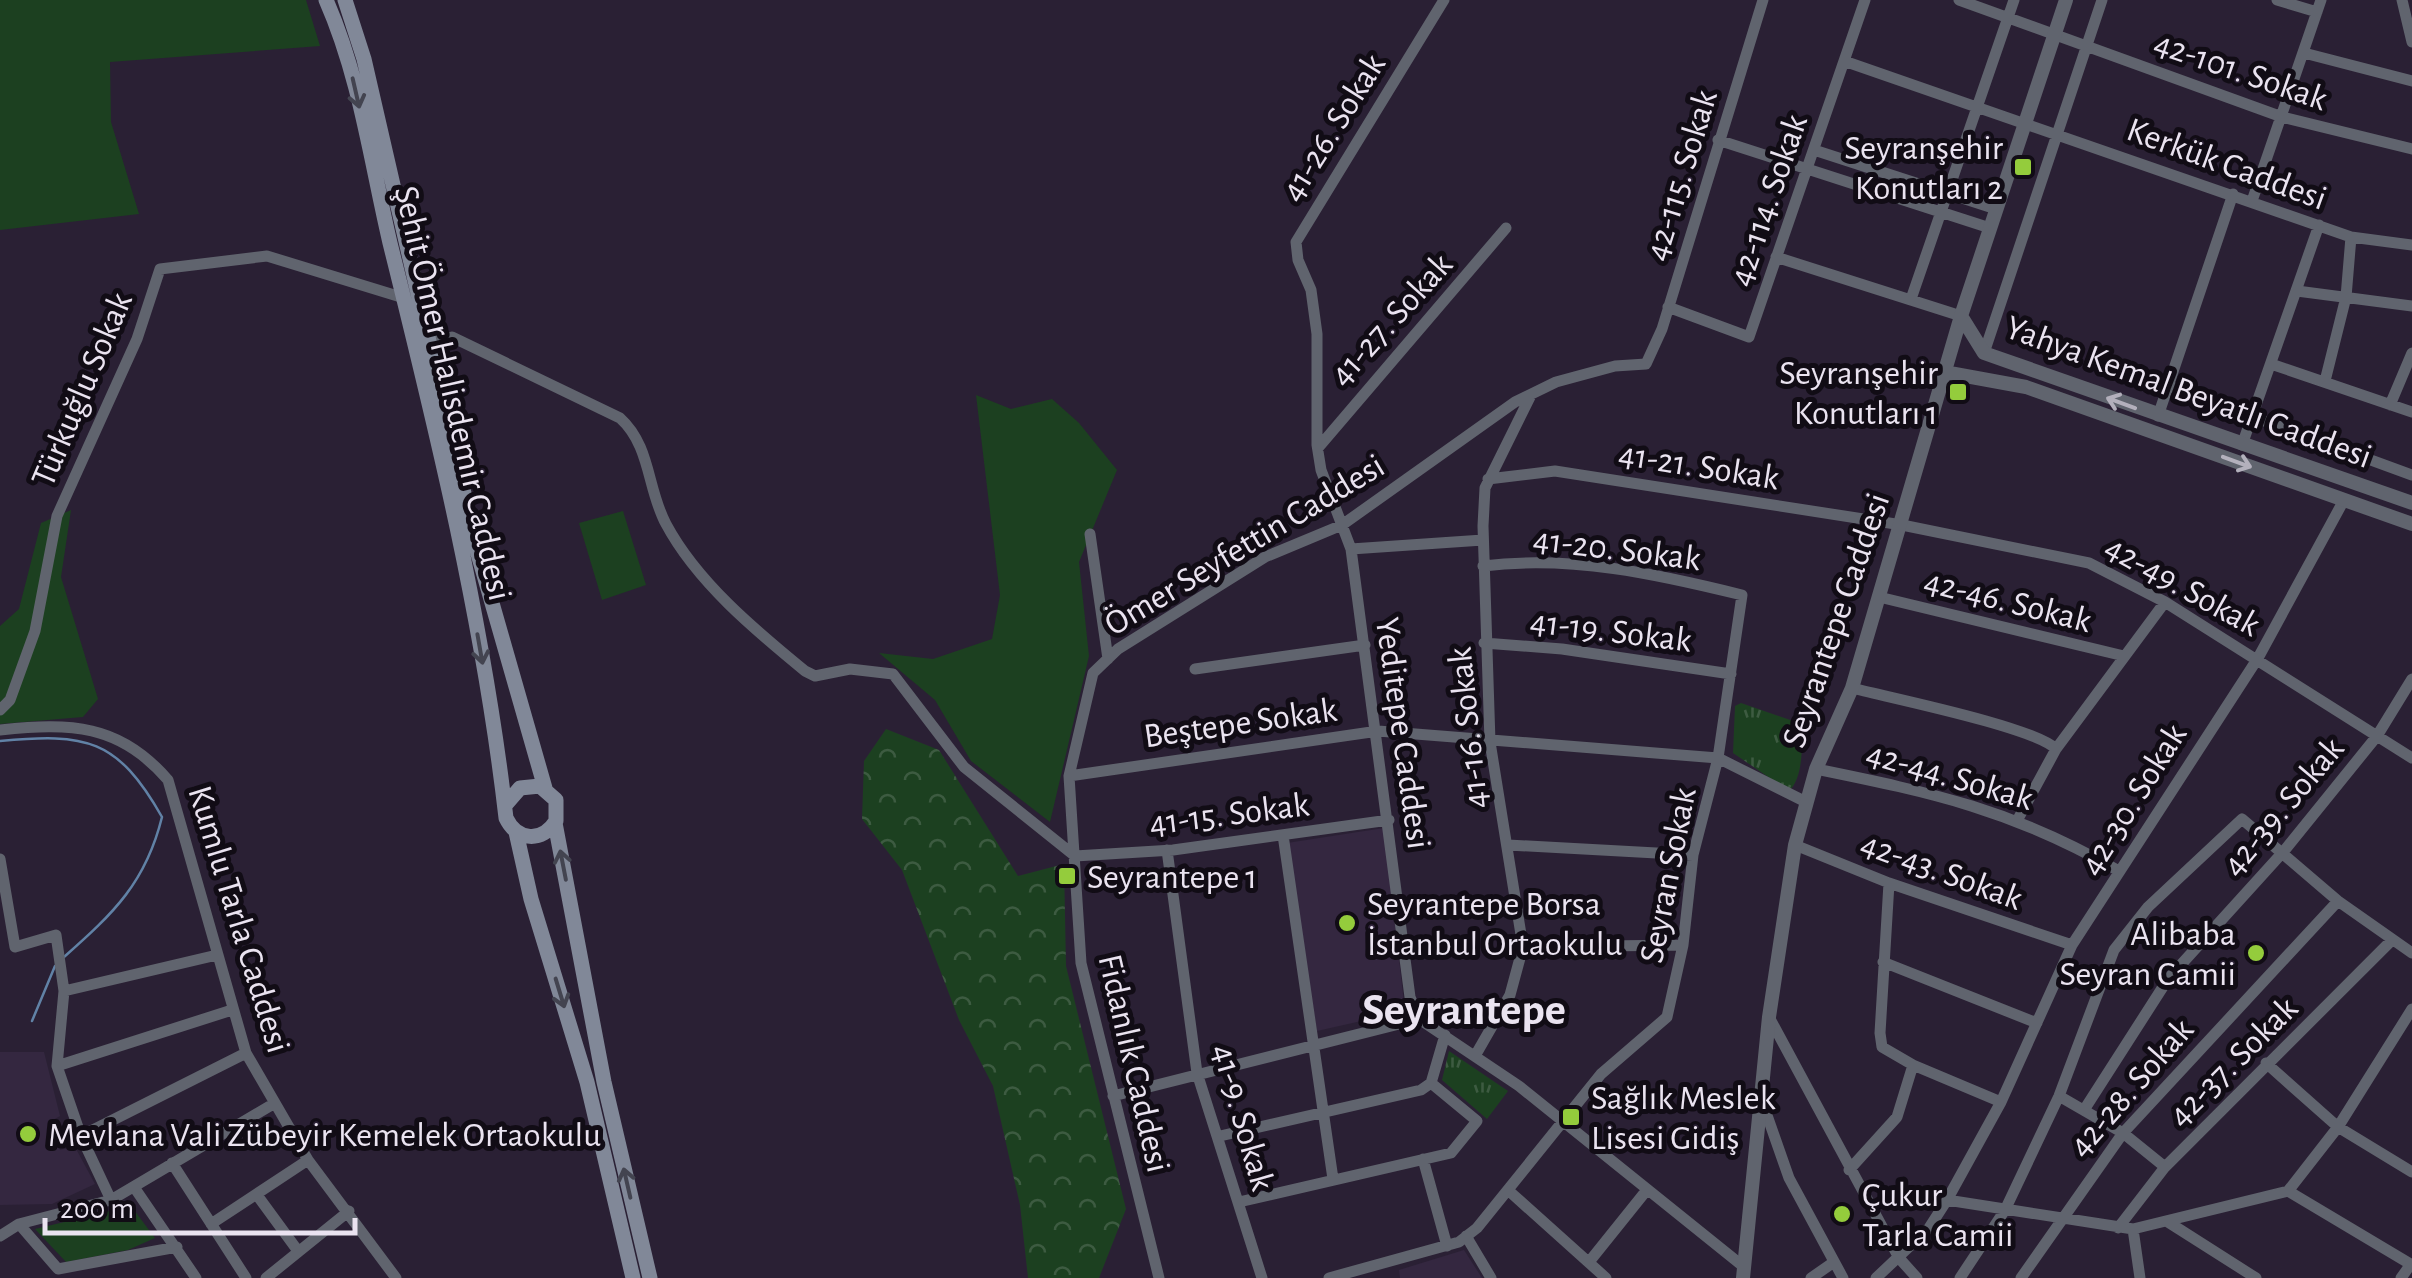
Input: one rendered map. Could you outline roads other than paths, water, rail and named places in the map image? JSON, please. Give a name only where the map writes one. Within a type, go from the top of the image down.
[{"type":"main road","name":"Şehit Ömer Halisdemir Caddesi","points":[[326,0],[348,59],[404,298],[478,639],[507,802]]},
{"type":"main road","name":"Şehit Ömer Halisdemir Caddesi","points":[[345,0],[364,59],[478,554],[545,788]]},
{"type":"main road","points":[[634,1278],[587,1082],[531,899],[516,832],[506,818],[507,802],[522,787],[545,788],[557,803],[556,823],[604,1082],[650,1278]]},
{"type":"main road","points":[[516,832],[538,837],[556,823]]},
{"type":"street","name":"41-26. Sokak","points":[[1342,525],[1318,448],[1317,334],[1311,290],[1298,260],[1296,242],[1444,0]]},
{"type":"street","name":"42-115. Sokak","points":[[1646,364],[1668,307],[1763,0]]},
{"type":"street","name":"42-114. Sokak","points":[[1668,307],[1749,336],[1865,0]]},
{"type":"street","name":"42-101. Sokak","points":[[1959,0],[2282,116],[2412,149]]},
{"type":"street","points":[[1911,300],[2014,0]]},
{"type":"street","name":"Seyrantepe Caddesi","points":[[1744,1273],[1769,1017],[1794,845],[1816,768],[1852,688],[1961,316],[2066,0]]},
{"type":"street","points":[[1984,353],[2102,0]]},
{"type":"street","points":[[2252,201],[2319,6],[2277,0]]},
{"type":"street","points":[[2402,0],[2412,42]]},
{"type":"street","points":[[2304,52],[2412,81]]},
{"type":"street","name":"Kerkük Caddesi","points":[[1844,61],[2060,133],[2351,238],[2412,245]]},
{"type":"street","points":[[1718,140],[1990,228]]},
{"type":"street","points":[[1814,150],[1996,209]]},
{"type":"street","points":[[2158,416],[2233,194]]},
{"type":"street","points":[[2242,445],[2319,225]]},
{"type":"street","name":"41-27. Sokak","points":[[1318,448],[1334,424],[1506,228]]},
{"type":"street","points":[[2325,381],[2346,297],[2351,238]]},
{"type":"street","name":"Türkuğlu Sokak","points":[[0,710],[10,700],[36,631],[58,516],[136,339],[160,269],[267,256],[404,298]]},
{"type":"street","points":[[1776,257],[1961,316]]},
{"type":"street","points":[[2297,290],[2412,306]]},
{"type":"street","name":"Yahya Kemal Beyatlı Caddesi","points":[[1961,316],[1984,353],[2412,502]]},
{"type":"street","points":[[431,342],[452,337],[620,418],[632,430],[644,453],[666,523],[716,589],[815,676],[850,669],[893,674],[964,767],[1075,856]]},
{"type":"street","points":[[2390,405],[2412,353]]},
{"type":"street","name":"Ömer Seyfettin Caddesi","points":[[1075,856],[1070,776],[1093,673],[1108,658],[1265,557],[1342,525],[1532,394],[1586,374],[1646,364]]},
{"type":"street","points":[[2270,364],[2412,412]]},
{"type":"street","name":"Yahya Kemal Beyatlı Caddesi","points":[[1944,372],[2026,387],[2412,524]]},
{"type":"street","points":[[2169,386],[2412,475]]},
{"type":"street","name":"41-16. Sokak","points":[[1475,1056],[1510,995],[1524,947],[1490,742],[1483,540],[1488,479],[1532,394]]},
{"type":"street","name":"41-21. Sokak","points":[[1488,479],[1555,471],[1902,525]]},
{"type":"street","name":"42-30. Sokak","points":[[1876,1278],[1929,1228],[1947,1200],[2001,1102],[2072,944],[2258,658],[2344,500]]},
{"type":"street","name":"Yeditepe Caddesi","points":[[1342,525],[1351,549],[1378,731],[1405,964],[1419,1019]]},
{"type":"street","name":"42-49. Sokak","points":[[1902,525],[2089,562],[2258,658],[2412,758]]},
{"type":"street","points":[[1090,534],[1108,658]]},
{"type":"street","name":"41-20. Sokak","points":[[1351,549],[1483,540]]},
{"type":"street","name":"41-20. Sokak","points":[[1483,566],[1546,560],[1590,564],[1742,594]]},
{"type":"street","name":"Seyran Sokak","points":[[1466,1236],[1508,1191],[1600,1074],[1666,1018],[1684,944],[1692,855],[1718,758],[1742,594]]},
{"type":"street","name":"42-46. Sokak","points":[[1879,597],[2124,656]]},
{"type":"street","points":[[2018,818],[2056,748],[2165,602]]},
{"type":"street","name":"41-19. Sokak","points":[[1484,644],[1562,649],[1731,674]]},
{"type":"street","points":[[1195,668],[1365,646]]},
{"type":"street","name":"42-39. Sokak","points":[[2084,1110],[2168,979],[2284,851],[2377,736],[2412,679]]},
{"type":"street","points":[[1852,688],[2018,730],[2047,740],[2056,748]]},
{"type":"street","name":"Kumlu Tarla Caddesi","points":[[0,730],[90,727],[114,736],[156,766],[176,797],[246,1052],[308,1160],[348,1211],[390,1276]]},
{"type":"street","name":"Beştepe Sokak","points":[[1070,776],[1378,731],[1718,758]]},
{"type":"street","points":[[1718,758],[1806,802]]},
{"type":"street","name":"42-44. Sokak","points":[[1816,768],[1935,794],[2018,818],[2119,871]]},
{"type":"street","points":[[1960,1278],[2005,1210],[2059,1096],[2114,950],[2148,907],[2242,819],[2284,851],[2338,902],[2412,953]]},
{"type":"street","name":"41-15. Sokak","points":[[1075,856],[1167,850],[1389,820]]},
{"type":"street","points":[[1283,835],[1333,1179]]},
{"type":"street","name":"42-43. Sokak","points":[[1794,845],[1889,883],[2072,944]]},
{"type":"street","points":[[1508,846],[1692,855]]},
{"type":"street","name":"41-9. Sokak","points":[[1167,850],[1198,1073],[1262,1278]]},
{"type":"street","name":"Fidanlık Caddesi","points":[[1075,856],[1081,963],[1160,1278]]},
{"type":"street","points":[[0,859],[15,947],[56,935],[64,991],[56,1066],[81,1136],[111,1200]]},
{"type":"street","points":[[1889,883],[1882,962],[1882,1047],[1913,1065],[2001,1102]]},
{"type":"street","name":"42-28. Sokak","points":[[2021,1278],[2123,1132],[2338,902]]},
{"type":"street","name":"42-37. Sokak","points":[[2118,1228],[2165,1167],[2392,940]]},
{"type":"street","points":[[1524,947],[1684,944]]},
{"type":"street","points":[[64,991],[217,955]]},
{"type":"street","points":[[1882,962],[2037,1023]]},
{"type":"street","points":[[1947,1200],[2134,1230],[2288,1190],[2338,1127],[2412,1008]]},
{"type":"street","points":[[56,1066],[232,1010]]},
{"type":"street","points":[[1769,1017],[1849,1170],[1899,1258],[1917,1278]]},
{"type":"street","points":[[1113,1096],[1419,1019],[1475,1056],[1744,1273]]},
{"type":"street","points":[[1220,1136],[1421,1090],[1431,1083],[1445,1035]]},
{"type":"street","points":[[81,1136],[246,1052]]},
{"type":"street","points":[[2266,1064],[2338,1127],[2412,1172]]},
{"type":"street","points":[[1849,1170],[1897,1118],[1913,1065]]},
{"type":"street","points":[[1240,1202],[1451,1153],[1478,1121],[1431,1083]]},
{"type":"street","points":[[2059,1096],[2123,1132],[2165,1167]]},
{"type":"street","points":[[1762,1099],[1789,1178],[1843,1278]]},
{"type":"street","points":[[0,1236],[19,1224],[111,1200],[275,1103]]},
{"type":"street","points":[[1423,1159],[1446,1246]]},
{"type":"street","points":[[211,1224],[308,1160]]},
{"type":"street","points":[[172,1163],[246,1278]]},
{"type":"street","points":[[134,1186],[178,1247],[192,1277]]},
{"type":"street","points":[[2288,1190],[2411,1265],[2401,1278]]},
{"type":"street","points":[[1508,1191],[1606,1278]]},
{"type":"street","points":[[1589,1262],[1646,1191]]},
{"type":"street","points":[[257,1195],[298,1252]]},
{"type":"street","points":[[272,1276],[348,1211]]},
{"type":"street","points":[[2168,1222],[2256,1278]]},
{"type":"street","points":[[19,1224],[58,1268],[178,1247]]},
{"type":"street","points":[[2134,1230],[2140,1278]]},
{"type":"street","points":[[1329,1278],[1358,1274],[1466,1236],[1490,1278]]},
{"type":"street","points":[[1812,1278],[1834,1262]]},
{"type":"waterway","points":[[0,741],[55,738],[96,746],[130,771],[162,817],[147,860],[126,895],[64,957]]},
{"type":"waterway","points":[[32,1021],[55,966]]},
{"type":"place","name":"Seyranşehir Konutları 2","points":[[2023,167]]},
{"type":"place","name":"Seyranşehir Konutları 1","points":[[1958,392]]},
{"type":"place","name":"Seyrantepe 1","points":[[1067,876]]},
{"type":"place","name":"Seyrantepe Borsa İstanbul Ortaokulu","points":[[1347,923]]},
{"type":"place","name":"Alibaba Seyran Camii","points":[[2256,953]]},
{"type":"place","name":"Sağlık Meslek Lisesi Gidiş","points":[[1571,1117]]},
{"type":"place","name":"Mevlana Vali Zübeyir Kemelek Ortaokulu","points":[[28,1134]]},
{"type":"place","name":"Çukur Tarla Camii","points":[[1842,1214]]},
{"type":"district","name":"Seyrantepe","points":[[1464,1008]]}]
